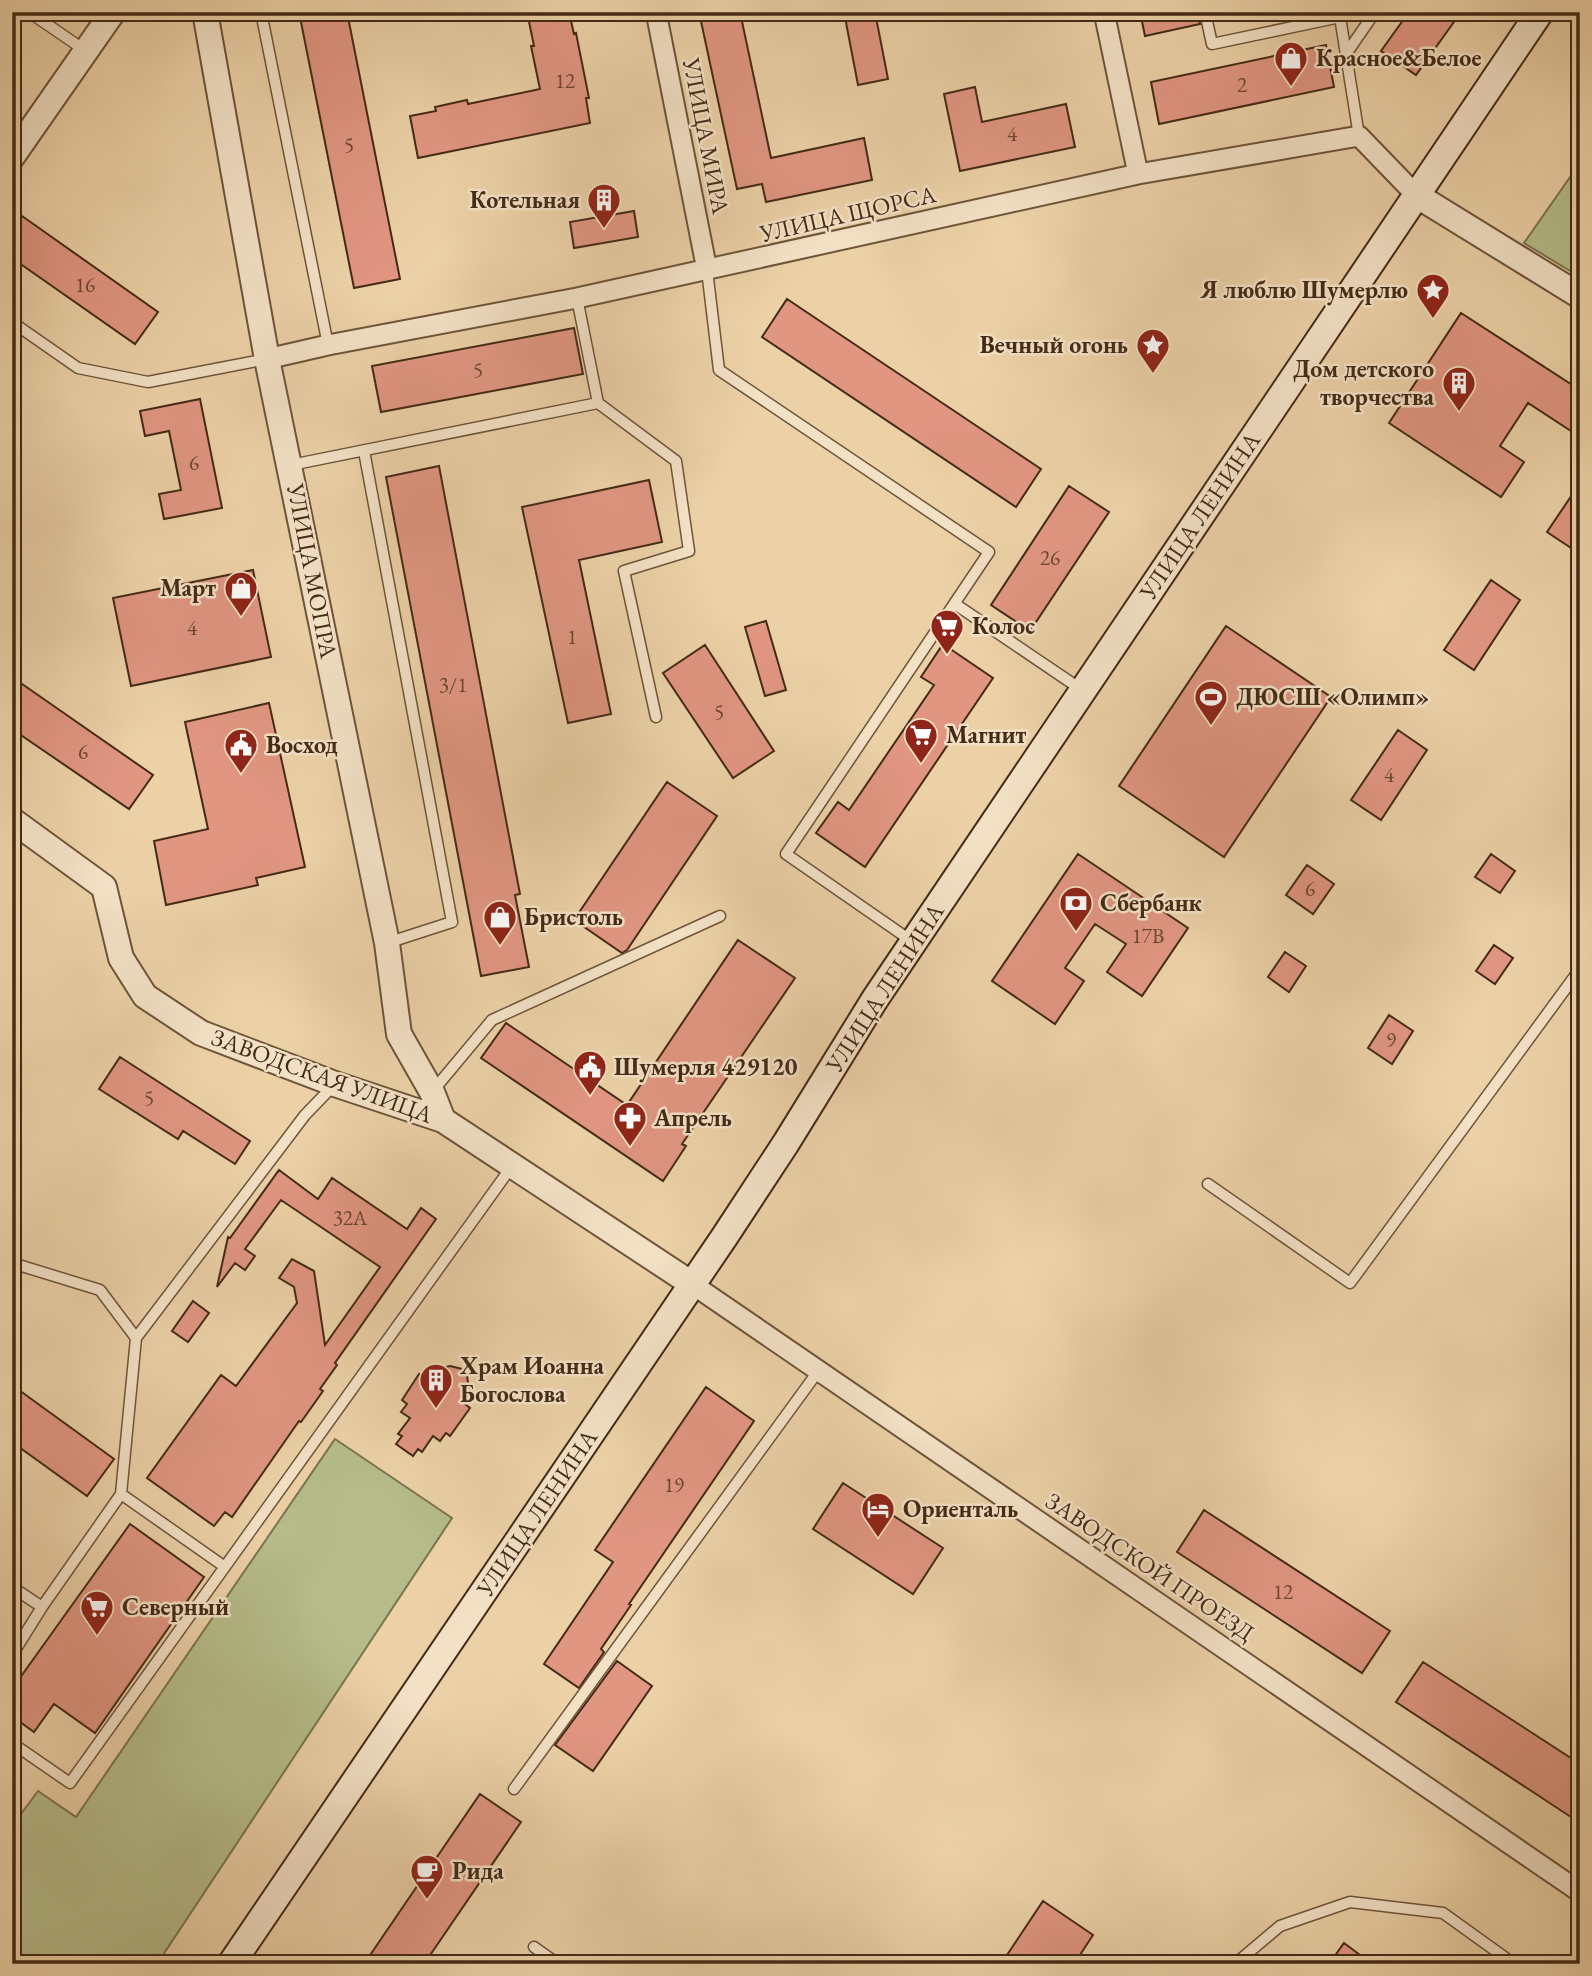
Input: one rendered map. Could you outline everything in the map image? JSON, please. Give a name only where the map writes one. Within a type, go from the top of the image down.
[{"type":"main road","name":"УЛИЦА ЛЕНИНА","points":[[231,1964],[786,1143],[875,999],[1539,12]]},
{"type":"street","points":[[12,157],[113,12]]},
{"type":"street","name":"УЛИЦА МОПРА","points":[[205,12],[267,359],[387,943],[399,1034],[432,1092],[443,1120]]},
{"type":"street","name":"УЛИЦА МИРА","points":[[656,12],[707,270]]},
{"type":"street","points":[[1104,12],[1138,174]]},
{"type":"street","points":[[1359,136],[1416,195],[1580,296]]},
{"type":"street","name":"УЛИЦА ЩОРСА","points":[[267,359],[578,298],[1138,174],[1359,136]]},
{"type":"street","name":"ЗАВОДСКАЯ УЛИЦА","points":[[12,820],[104,887],[121,958],[145,996],[201,1033],[335,1084],[443,1120],[691,1284]]},
{"type":"street","name":"ЗАВОДСКОЙ ПРОЕЗД","points":[[691,1284],[1578,1888]]},
{"type":"lane","points":[[29,12],[86,51]]},
{"type":"lane","points":[[261,12],[328,345]]},
{"type":"lane","points":[[1205,12],[1212,44],[1340,17],[1359,136]]},
{"type":"lane","points":[[1346,54],[1375,12]]},
{"type":"lane","points":[[707,270],[719,370],[989,552],[786,854],[914,942]]},
{"type":"lane","points":[[578,298],[598,403],[676,461],[689,551],[624,570],[656,717]]},
{"type":"lane","points":[[12,323],[78,368],[148,382],[267,359]]},
{"type":"lane","points":[[290,465],[598,403]]},
{"type":"lane","points":[[364,451],[452,922],[387,943]]},
{"type":"lane","points":[[955,604],[1083,690]]},
{"type":"lane","points":[[432,1092],[492,1020],[720,916]]},
{"type":"lane","points":[[1208,1184],[1350,1283],[1580,969]]},
{"type":"lane","points":[[12,1655],[121,1494],[136,1338],[305,1115],[335,1084]]},
{"type":"lane","points":[[12,1743],[70,1783],[512,1166]]},
{"type":"lane","points":[[12,1263],[100,1290],[136,1338]]},
{"type":"lane","points":[[513,1789],[820,1370]]},
{"type":"lane","points":[[121,1494],[225,1567]]},
{"type":"lane","points":[[12,1587],[43,1607]]},
{"type":"lane","points":[[1235,1964],[1280,1926],[1350,1902],[1443,1913],[1514,1964]]},
{"type":"lane","points":[[534,1947],[558,1964]]},
{"type":"green space","points":[[1580,163],[1580,277],[1524,243]]},
{"type":"green space","points":[[335,1439],[452,1518],[157,1964],[12,1964],[12,1826],[38,1791],[76,1817]]},
{"type":"building","points":[[299,12],[347,12],[400,279],[354,288]]},
{"type":"building","points":[[527,12],[569,12],[589,98],[586,98],[590,123],[418,158],[410,116],[436,111],[435,107],[467,100],[468,104],[540,89]]},
{"type":"building","points":[[699,12],[740,12],[771,158],[864,138],[872,180],[766,202],[762,184],[737,189]]},
{"type":"building","points":[[844,12],[875,12],[888,79],[858,85]]},
{"type":"building","points":[[1140,12],[1198,12],[1200,24],[1145,36]]},
{"type":"building","points":[[1409,12],[1461,12],[1416,75],[1381,51]]},
{"type":"building","points":[[1326,45],[1334,87],[1159,124],[1151,82]]},
{"type":"building","points":[[975,87],[982,122],[1066,104],[1075,147],[960,171],[944,94]]},
{"type":"building","name":"Котельная","points":[[634,211],[638,237],[574,248],[570,222]]},
{"type":"building","points":[[22,216],[158,312],[135,344],[12,258],[12,231]]},
{"type":"building","points":[[787,299],[1041,469],[1016,507],[762,337]]},
{"type":"building","name":"Дом детского творчества","points":[[1461,313],[1580,390],[1580,437],[1528,403],[1500,446],[1524,462],[1501,497],[1389,423]]},
{"type":"building","points":[[574,328],[583,374],[381,412],[372,366]]},
{"type":"building","points":[[200,399],[222,508],[164,519],[159,494],[181,490],[169,431],[145,436],[140,411]]},
{"type":"building","points":[[439,466],[520,894],[515,895],[529,967],[481,976],[386,477]]},
{"type":"building","points":[[649,480],[662,542],[579,560],[611,714],[568,723],[522,507]]},
{"type":"building","points":[[1580,483],[1580,554],[1547,532]]},
{"type":"building","points":[[1069,486],[1109,512],[1030,631],[991,605]]},
{"type":"building","points":[[253,570],[271,657],[131,686],[113,598]]},
{"type":"building","points":[[1491,580],[1520,600],[1474,670],[1444,650]]},
{"type":"building","points":[[766,621],[786,690],[765,696],[745,627]]},
{"type":"building","points":[[1226,626],[1331,697],[1224,857],[1119,786]]},
{"type":"building","points":[[943,644],[993,678],[865,867],[816,833],[838,802],[849,810],[934,685],[921,677]]},
{"type":"building","points":[[705,645],[774,751],[733,778],[663,673]]},
{"type":"building","points":[[12,677],[153,775],[129,809],[12,729]]},
{"type":"building","name":"Восход","points":[[269,703],[305,867],[256,878],[258,885],[166,905],[154,841],[208,829],[185,722]]},
{"type":"building","points":[[1398,730],[1427,750],[1381,820],[1351,800]]},
{"type":"building","points":[[667,782],[717,816],[627,950],[622,953],[574,920]]},
{"type":"building","points":[[1078,854],[1188,928],[1142,996],[1107,972],[1126,944],[1095,924],[1065,968],[1084,981],[1055,1024],[992,981]]},
{"type":"building","points":[[1491,854],[1515,871],[1500,893],[1475,877]]},
{"type":"building","points":[[1307,865],[1334,884],[1313,914],[1286,895]]},
{"type":"building","points":[[738,940],[795,978],[682,1144],[686,1146],[663,1181],[481,1058],[506,1023],[627,1105]]},
{"type":"building","points":[[1494,945],[1513,958],[1495,984],[1476,971]]},
{"type":"building","points":[[1285,952],[1306,966],[1289,992],[1268,977]]},
{"type":"building","points":[[1389,1015],[1413,1031],[1392,1064],[1368,1048]]},
{"type":"building","points":[[120,1057],[250,1141],[235,1164],[183,1131],[178,1139],[99,1089]]},
{"type":"building","points":[[279,1170],[318,1199],[332,1178],[407,1229],[421,1208],[436,1219],[335,1363],[337,1365],[320,1389],[323,1391],[301,1422],[299,1421],[232,1517],[225,1512],[214,1526],[147,1478],[221,1375],[236,1386],[297,1303],[294,1287],[279,1278],[292,1259],[314,1271],[325,1345],[380,1267],[281,1200],[245,1249],[255,1256],[245,1270],[235,1263],[217,1287],[228,1237],[230,1238]]},
{"type":"building","points":[[193,1301],[209,1313],[188,1342],[172,1331]]},
{"type":"building","name":"Храм Иоанна Богослова","points":[[450,1366],[462,1369],[467,1376],[470,1396],[465,1404],[470,1408],[450,1436],[446,1433],[440,1441],[433,1436],[422,1452],[418,1449],[413,1456],[396,1444],[402,1436],[398,1434],[410,1418],[401,1412],[407,1404],[402,1400],[419,1374],[423,1376],[429,1367],[434,1370]]},
{"type":"building","points":[[12,1385],[114,1459],[87,1496],[12,1442]]},
{"type":"building","points":[[706,1387],[754,1421],[629,1604],[631,1605],[601,1649],[604,1652],[579,1688],[544,1664],[613,1562],[595,1550]]},
{"type":"building","name":"Ориенталь","points":[[843,1483],[943,1548],[913,1594],[813,1529]]},
{"type":"building","points":[[1204,1510],[1390,1631],[1362,1673],[1177,1552]]},
{"type":"building","points":[[130,1524],[204,1577],[95,1733],[54,1704],[34,1732],[12,1716],[12,1689]]},
{"type":"building","points":[[617,1661],[652,1686],[593,1771],[555,1745]]},
{"type":"building","points":[[1423,1662],[1580,1764],[1580,1823],[1396,1702]]},
{"type":"building","points":[[480,1794],[521,1822],[424,1964],[364,1964]]},
{"type":"building","points":[[1043,1901],[1093,1935],[1074,1964],[1001,1964]]},
{"type":"building","points":[[1344,1943],[1372,1964],[1329,1964]]},
{"type":"place","name":"Красное&Белое","points":[[1291,88]]},
{"type":"place","name":"Котельная","points":[[604,230]]},
{"type":"place","name":"Я люблю Шумерлю","points":[[1433,320]]},
{"type":"place","name":"Вечный огонь","points":[[1153,375]]},
{"type":"place","name":"Дом детского творчества","points":[[1459,413]]},
{"type":"place","name":"Март","points":[[241,618]]},
{"type":"place","name":"Колос","points":[[947,656]]},
{"type":"place","name":"ДЮСШ «Олимп»","points":[[1211,727]]},
{"type":"place","name":"Магнит","points":[[921,765]]},
{"type":"place","name":"Восход","points":[[241,775]]},
{"type":"place","name":"Сбербанк","points":[[1076,933]]},
{"type":"place","name":"Бристоль","points":[[500,947]]},
{"type":"place","name":"Шумерля 429120","points":[[590,1097]]},
{"type":"place","name":"Апрель","points":[[630,1148]]},
{"type":"place","name":"Храм Иоанна Богослова","points":[[436,1410]]},
{"type":"place","name":"Ориенталь","points":[[878,1539]]},
{"type":"place","name":"Северный","points":[[97,1637]]},
{"type":"place","name":"Рида","points":[[427,1901]]}]
